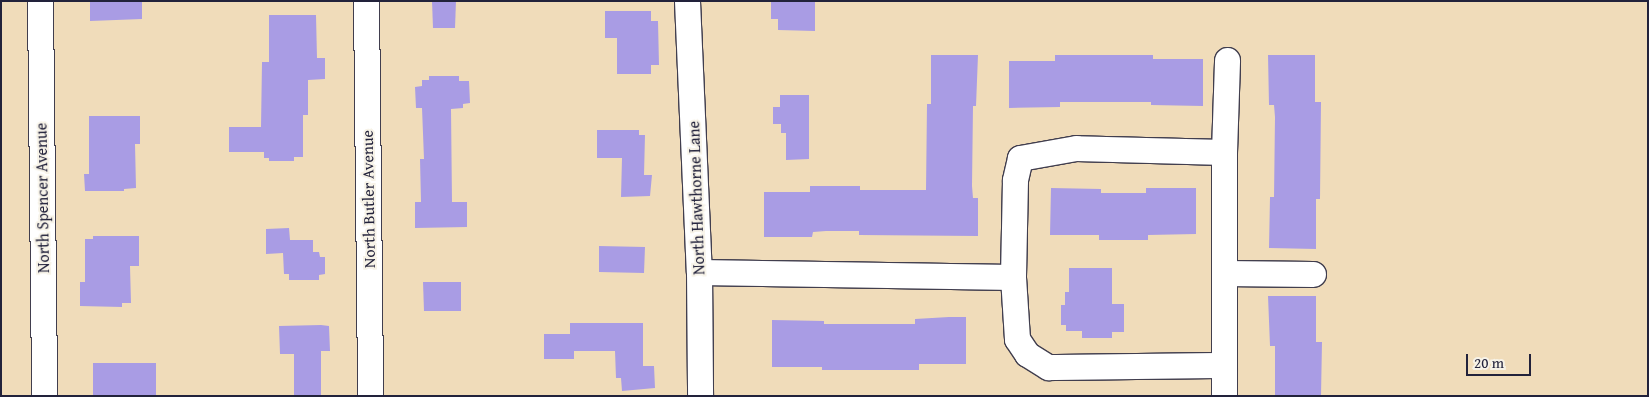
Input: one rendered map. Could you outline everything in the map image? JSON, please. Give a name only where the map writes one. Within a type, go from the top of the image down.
[{"type":"street","name":"North Spencer Avenue","points":[[40,1],[44,396]]},
{"type":"street","name":"North Butler Avenue","points":[[366,1],[370,396]]},
{"type":"street","name":"North Hawthorne Lane","points":[[688,1],[699,272],[700,396]]},
{"type":"street","points":[[1224,396],[1224,152],[1227,60]]},
{"type":"street","points":[[1224,152],[1076,148],[1020,158],[1015,180],[1013,277],[1017,339],[1027,354],[1048,367],[1224,365]]},
{"type":"street","points":[[699,272],[1013,277]]},
{"type":"street","points":[[1224,273],[1313,274]]},
{"type":"building","points":[[90,1],[142,1],[142,19],[90,21]]},
{"type":"building","points":[[432,1],[456,1],[455,28],[433,28]]},
{"type":"building","points":[[771,1],[815,1],[815,31],[778,30],[778,19],[771,19]]},
{"type":"building","points":[[605,11],[651,11],[651,21],[658,21],[659,65],[651,65],[651,74],[617,74],[617,38],[605,38]]},
{"type":"building","points":[[269,15],[316,15],[317,58],[325,58],[325,79],[308,80],[308,115],[303,115],[303,157],[294,157],[294,161],[269,161],[269,158],[264,158],[264,152],[229,152],[229,127],[261,127],[262,62],[269,62]]},
{"type":"building","points":[[931,55],[978,55],[976,106],[973,106],[972,186],[973,198],[978,198],[978,236],[859,235],[859,231],[826,231],[813,232],[812,237],[764,237],[764,192],[810,192],[810,186],[860,186],[860,190],[926,190],[927,104],[931,104]]},
{"type":"building","points":[[1055,55],[1153,55],[1153,59],[1203,59],[1203,106],[1151,105],[1151,102],[1060,102],[1060,107],[1009,108],[1009,61],[1055,61]]},
{"type":"building","points":[[1268,55],[1315,55],[1315,102],[1321,102],[1320,199],[1316,199],[1316,249],[1269,248],[1270,197],[1274,197],[1275,117],[1274,105],[1269,105]]},
{"type":"building","points":[[429,76],[459,76],[459,81],[469,81],[470,103],[463,104],[463,108],[451,109],[452,202],[467,202],[467,227],[415,228],[415,202],[421,202],[420,159],[424,159],[422,108],[416,108],[415,87],[422,86],[422,80],[429,80]]},
{"type":"building","points":[[780,95],[809,95],[809,159],[786,160],[786,133],[781,133],[781,124],[773,124],[773,107],[780,107]]},
{"type":"building","points":[[89,116],[140,116],[140,144],[135,144],[136,188],[124,189],[124,191],[85,191],[84,174],[89,174]]},
{"type":"building","points":[[597,130],[639,130],[639,135],[645,135],[644,175],[652,175],[650,196],[621,197],[622,158],[597,158]]},
{"type":"building","points":[[1051,188],[1101,189],[1101,193],[1146,193],[1146,188],[1196,188],[1196,234],[1148,235],[1148,240],[1099,240],[1099,235],[1050,235]]},
{"type":"building","points":[[289,228],[290,240],[313,240],[313,252],[319,252],[320,257],[325,257],[325,274],[319,275],[319,280],[289,280],[289,274],[284,274],[283,253],[266,254],[266,229]]},
{"type":"building","points":[[93,236],[139,236],[139,266],[130,266],[131,303],[122,303],[122,307],[80,306],[80,282],[85,282],[85,239],[93,239]]},
{"type":"building","points":[[599,246],[645,247],[644,273],[599,272]]},
{"type":"building","points":[[1069,268],[1112,268],[1112,304],[1124,304],[1124,332],[1112,332],[1112,338],[1082,338],[1082,331],[1066,331],[1066,325],[1061,325],[1061,305],[1065,305],[1065,292],[1069,292]]},
{"type":"building","points":[[423,282],[461,282],[461,311],[424,311]]},
{"type":"building","points":[[1268,296],[1316,296],[1316,342],[1322,342],[1321,396],[1275,396],[1275,346],[1270,346]]},
{"type":"building","points":[[966,317],[966,364],[919,364],[919,370],[822,370],[822,367],[772,367],[772,320],[824,321],[824,324],[915,324],[915,319]]},
{"type":"building","points":[[570,323],[643,323],[643,366],[654,366],[655,388],[622,391],[621,378],[616,378],[615,351],[574,351],[574,359],[544,359],[544,334],[570,334]]},
{"type":"building","points":[[279,326],[329,326],[330,351],[321,351],[321,396],[294,396],[294,354],[280,354]]},
{"type":"building","points":[[93,363],[156,363],[156,395],[93,395]]}]
